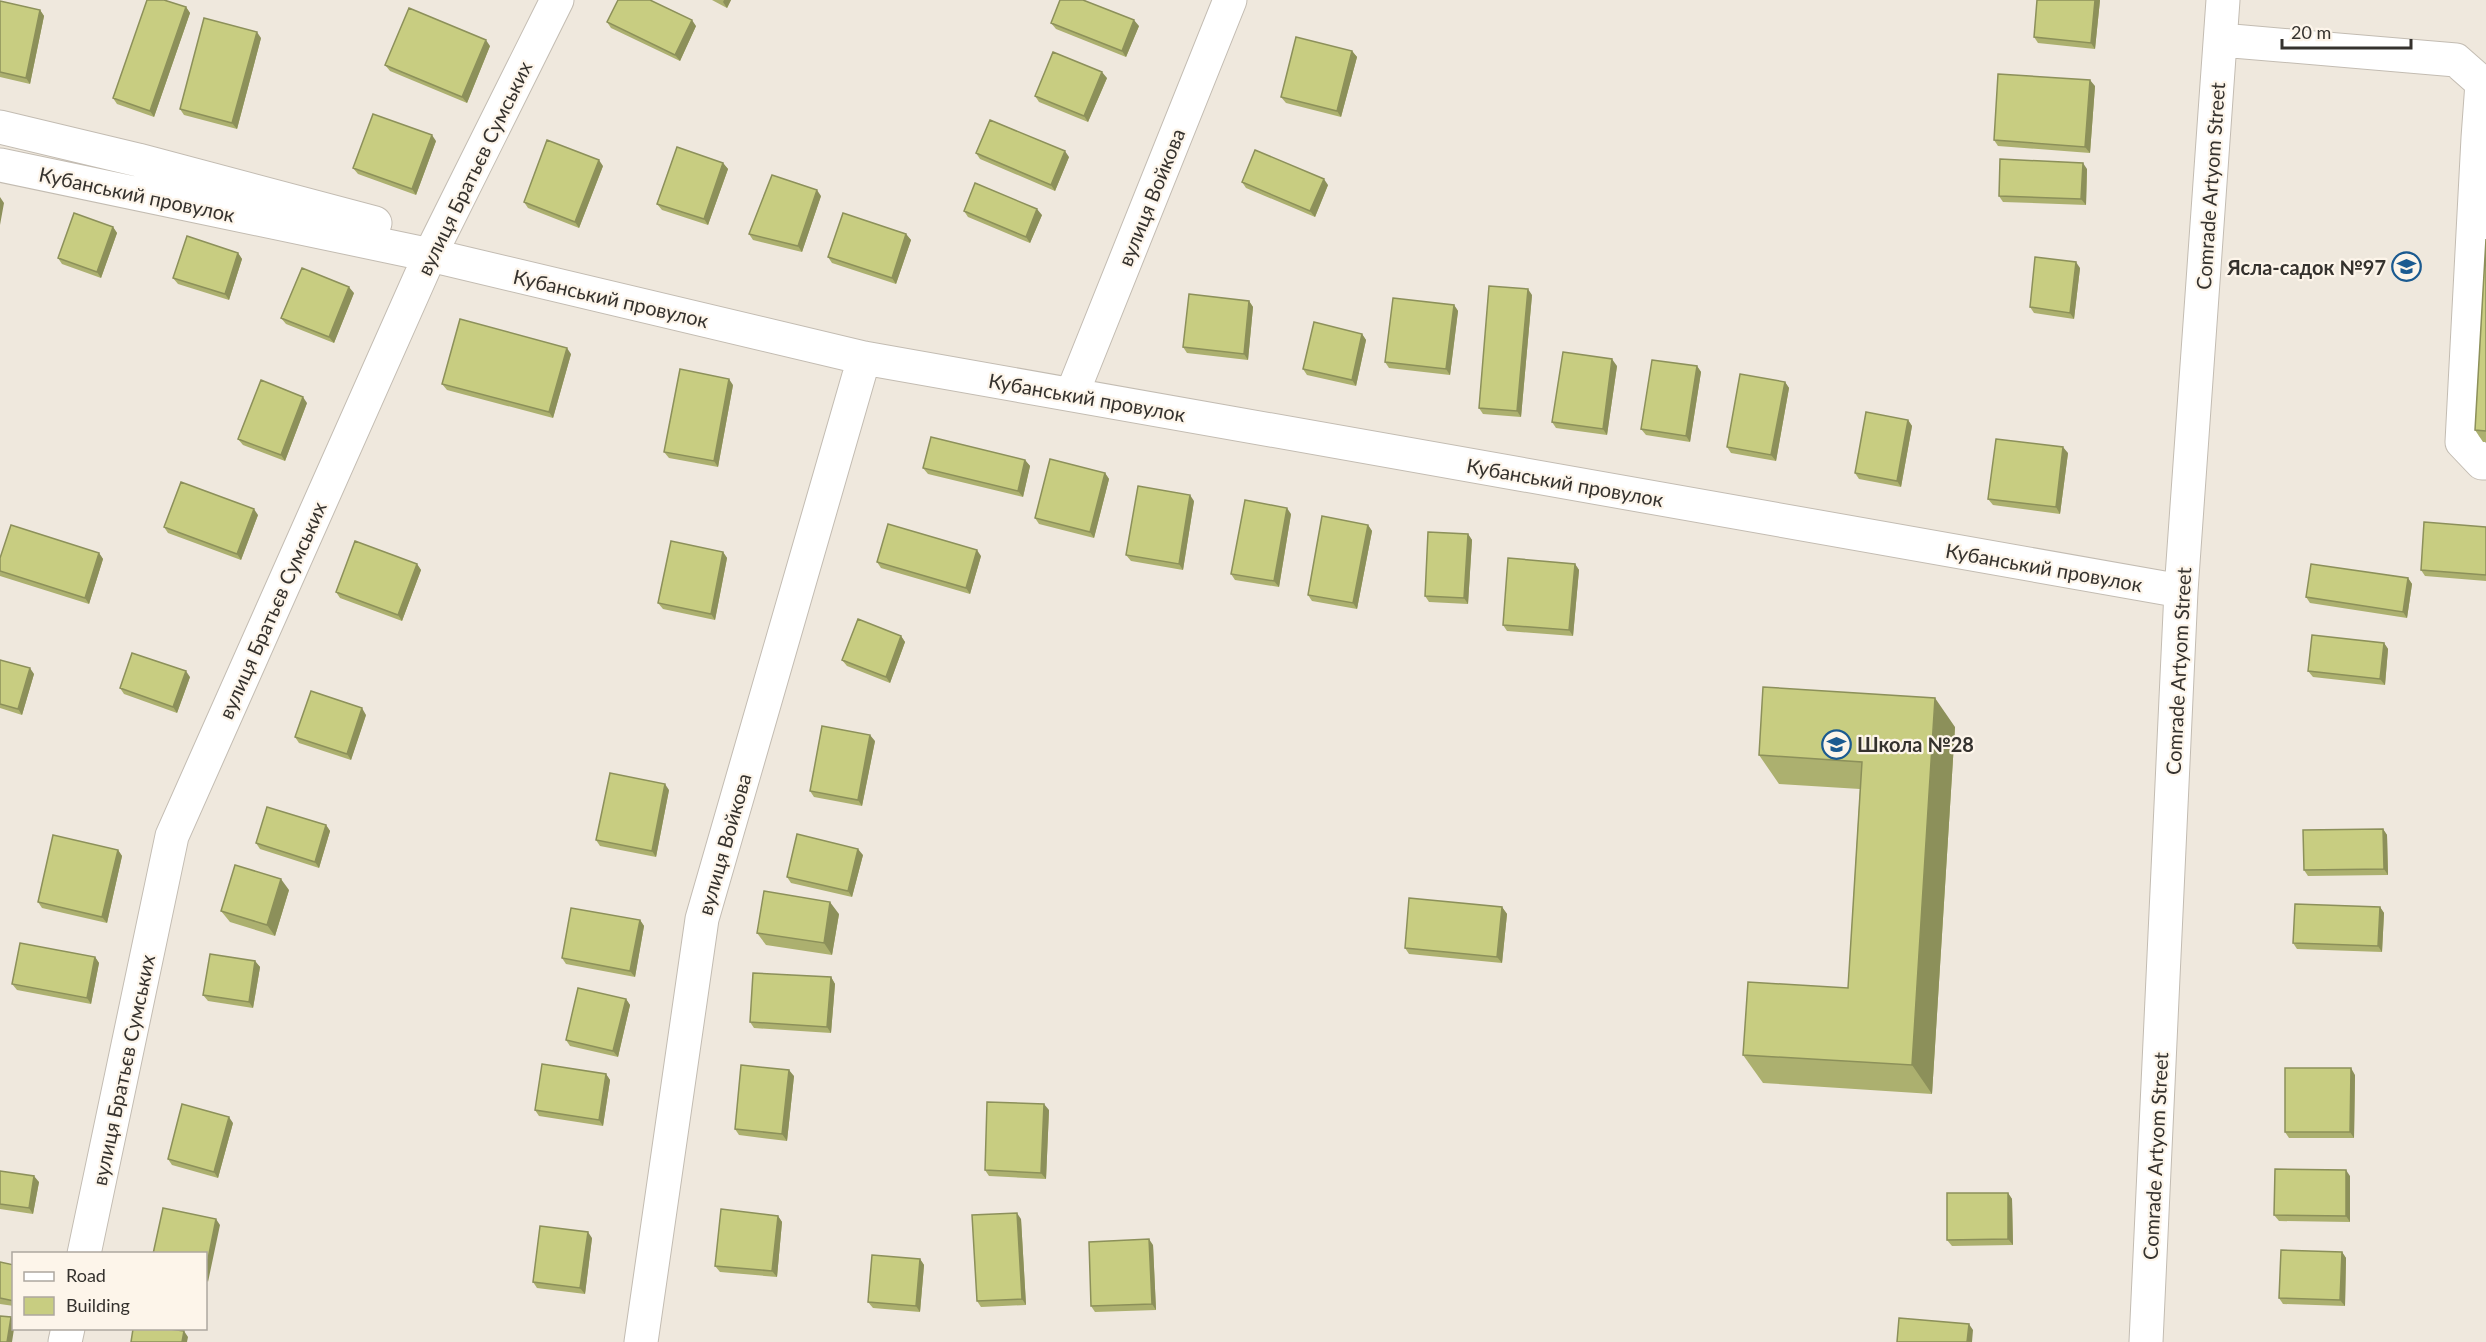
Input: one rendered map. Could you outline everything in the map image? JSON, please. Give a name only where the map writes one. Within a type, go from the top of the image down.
[{"type":"street","name":"вулиця Братьєв Сумських","points":[[84,1252],[172,836],[434,247],[557,0]]},
{"type":"street","name":"вулиця Войкова","points":[[1072,394],[1230,0]]},
{"type":"street","name":"Comrade Artyom Street","points":[[2146,1342],[2181,591],[2223,0]]},
{"type":"street","points":[[2221,40],[2456,60],[2482,83],[2482,138],[2462,442],[2482,463],[2486,463]]},
{"type":"street","points":[[0,127],[138,160],[434,247]]},
{"type":"street","name":"Кубанський провулок","points":[[0,165],[434,247],[864,358],[2181,591]]},
{"type":"street","name":"вулиця Войкова","points":[[641,1342],[702,919],[864,358]]},
{"type":"building","points":[[147,0],[164,0],[186,7],[150,111],[113,98]]},
{"type":"building","points":[[618,0],[650,0],[692,20],[675,55],[607,22]]},
{"type":"building","points":[[1060,0],[1083,0],[1134,20],[1122,51],[1051,23]]},
{"type":"building","points":[[2037,0],[2095,0],[2091,43],[2034,37]]},
{"type":"building","points":[[0,1],[40,10],[26,78],[0,72]]},
{"type":"building","points":[[409,8],[486,40],[462,97],[385,65]]},
{"type":"building","points":[[204,18],[257,32],[232,123],[180,109]]},
{"type":"building","points":[[1296,37],[1352,51],[1337,111],[1281,97]]},
{"type":"building","points":[[1053,52],[1102,72],[1084,116],[1035,96]]},
{"type":"building","points":[[1998,74],[2090,80],[2085,147],[1994,140]]},
{"type":"building","points":[[373,114],[432,135],[412,189],[353,168]]},
{"type":"building","points":[[990,120],[1065,151],[1051,185],[976,153]]},
{"type":"building","points":[[547,140],[599,160],[575,222],[524,202]]},
{"type":"building","points":[[677,147],[723,163],[704,219],[657,204]]},
{"type":"building","points":[[1255,150],[1324,179],[1310,211],[1242,182]]},
{"type":"building","points":[[2000,159],[2083,163],[2081,199],[1999,196]]},
{"type":"building","points":[[772,175],[817,190],[798,246],[749,234]]},
{"type":"building","points":[[975,183],[1037,209],[1026,237],[964,211]]},
{"type":"building","points":[[74,213],[113,227],[97,272],[58,258]]},
{"type":"building","points":[[843,213],[906,234],[892,278],[828,257]]},
{"type":"building","points":[[187,236],[238,253],[225,294],[173,278]]},
{"type":"building","points":[[2486,239],[2486,431],[2475,430]]},
{"type":"building","points":[[2035,257],[2076,262],[2070,313],[2030,307]]},
{"type":"building","points":[[302,268],[349,287],[329,337],[281,318]]},
{"type":"building","points":[[1489,286],[1528,289],[1517,411],[1479,408]]},
{"type":"building","points":[[1189,294],[1249,301],[1244,354],[1183,347]]},
{"type":"building","points":[[1393,298],[1454,305],[1446,369],[1385,362]]},
{"type":"building","points":[[460,319],[567,348],[549,412],[442,384]]},
{"type":"building","points":[[1314,322],[1362,334],[1352,380],[1303,369]]},
{"type":"building","points":[[1563,352],[1612,359],[1603,429],[1552,422]]},
{"type":"building","points":[[1652,360],[1697,366],[1686,436],[1641,429]]},
{"type":"building","points":[[680,369],[729,379],[714,461],[664,452]]},
{"type":"building","points":[[1740,374],[1785,382],[1771,455],[1727,447]]},
{"type":"building","points":[[261,380],[303,397],[281,455],[238,439]]},
{"type":"building","points":[[1866,412],[1908,420],[1897,481],[1855,473]]},
{"type":"building","points":[[931,437],[1025,460],[1018,491],[923,468]]},
{"type":"building","points":[[1996,439],[2063,447],[2056,507],[1988,499]]},
{"type":"building","points":[[1050,459],[1105,473],[1090,532],[1035,518]]},
{"type":"building","points":[[181,482],[254,509],[237,554],[164,527]]},
{"type":"building","points":[[1138,486],[1190,495],[1179,564],[1126,555]]},
{"type":"building","points":[[1245,500],[1287,508],[1274,581],[1231,574]]},
{"type":"building","points":[[1322,516],[1368,525],[1353,603],[1308,595]]},
{"type":"building","points":[[2424,522],[2486,527],[2486,575],[2421,570]]},
{"type":"building","points":[[888,524],[977,550],[966,588],[877,562]]},
{"type":"building","points":[[11,525],[99,553],[85,598],[0,571],[0,558]]},
{"type":"building","points":[[1428,532],[1468,534],[1464,598],[1425,596]]},
{"type":"building","points":[[355,541],[417,564],[398,615],[336,592]]},
{"type":"building","points":[[671,541],[723,552],[711,614],[658,603]]},
{"type":"building","points":[[1508,558],[1575,564],[1569,630],[1503,625]]},
{"type":"building","points":[[2311,564],[2408,578],[2403,612],[2306,597]]},
{"type":"building","points":[[858,619],[901,636],[886,677],[842,660]]},
{"type":"building","points":[[2312,635],[2384,643],[2380,679],[2308,671]]},
{"type":"building","points":[[132,653],[186,671],[173,707],[120,688]]},
{"type":"building","points":[[0,660],[30,668],[18,709],[0,704]]},
{"type":"building","points":[[1763,687],[1935,698],[1912,1065],[1743,1055],[1748,982],[1848,988],[1862,762],[1759,755]]},
{"type":"building","points":[[311,691],[362,708],[347,754],[295,737]]},
{"type":"building","points":[[822,726],[870,735],[858,800],[810,791]]},
{"type":"building","points":[[610,773],[665,784],[652,851],[596,840]]},
{"type":"building","points":[[267,807],[326,825],[315,862],[256,843]]},
{"type":"building","points":[[2383,829],[2384,869],[2304,870],[2303,830]]},
{"type":"building","points":[[797,834],[858,849],[848,891],[787,877]]},
{"type":"building","points":[[53,835],[118,850],[102,917],[38,902]]},
{"type":"building","points":[[235,865],[281,879],[267,925],[221,911]]},
{"type":"building","points":[[764,891],[830,902],[824,943],[757,933]]},
{"type":"building","points":[[1409,898],[1502,907],[1497,957],[1405,948]]},
{"type":"building","points":[[2295,904],[2380,907],[2378,946],[2293,943]]},
{"type":"building","points":[[571,908],[640,920],[630,971],[562,958]]},
{"type":"building","points":[[20,943],[95,957],[87,998],[12,984]]},
{"type":"building","points":[[210,954],[255,961],[249,1002],[203,995]]},
{"type":"building","points":[[753,973],[831,977],[827,1027],[750,1022]]},
{"type":"building","points":[[578,988],[626,999],[613,1051],[566,1040]]},
{"type":"building","points":[[542,1064],[606,1074],[599,1120],[535,1110]]},
{"type":"building","points":[[741,1065],[789,1070],[782,1134],[735,1129]]},
{"type":"building","points":[[2285,1068],[2351,1068],[2350,1132],[2285,1132]]},
{"type":"building","points":[[987,1102],[1044,1104],[1041,1173],[985,1170]]},
{"type":"building","points":[[182,1104],[229,1117],[214,1172],[168,1159]]},
{"type":"building","points":[[2275,1169],[2346,1170],[2346,1216],[2274,1215]]},
{"type":"building","points":[[0,1171],[34,1176],[29,1208],[0,1204]]},
{"type":"building","points":[[1947,1193],[2008,1193],[2008,1239],[1947,1240]]},
{"type":"building","points":[[163,1208],[216,1219],[207,1264],[207,1252],[153,1252]]},
{"type":"building","points":[[721,1209],[778,1216],[772,1271],[715,1266]]},
{"type":"building","points":[[1017,1213],[1022,1299],[977,1301],[972,1215]]},
{"type":"building","points":[[540,1226],[588,1232],[580,1288],[533,1282]]},
{"type":"building","points":[[1149,1239],[1152,1304],[1091,1306],[1089,1242]]},
{"type":"building","points":[[2281,1250],[2342,1252],[2340,1300],[2279,1298]]},
{"type":"building","points":[[872,1255],[920,1259],[916,1306],[868,1302]]},
{"type":"building","points":[[0,1262],[12,1265],[12,1301],[0,1298]]},
{"type":"building","points":[[0,1316],[11,1317],[7,1342],[0,1342]]},
{"type":"building","points":[[1899,1318],[1969,1324],[1967,1342],[1897,1342]]},
{"type":"building","points":[[133,1330],[184,1331],[182,1342],[131,1342]]},
{"type":"place","name":"Ясла-садок №97","points":[[2407,267]]},
{"type":"place","name":"Школа №28","points":[[1836,744]]}]
